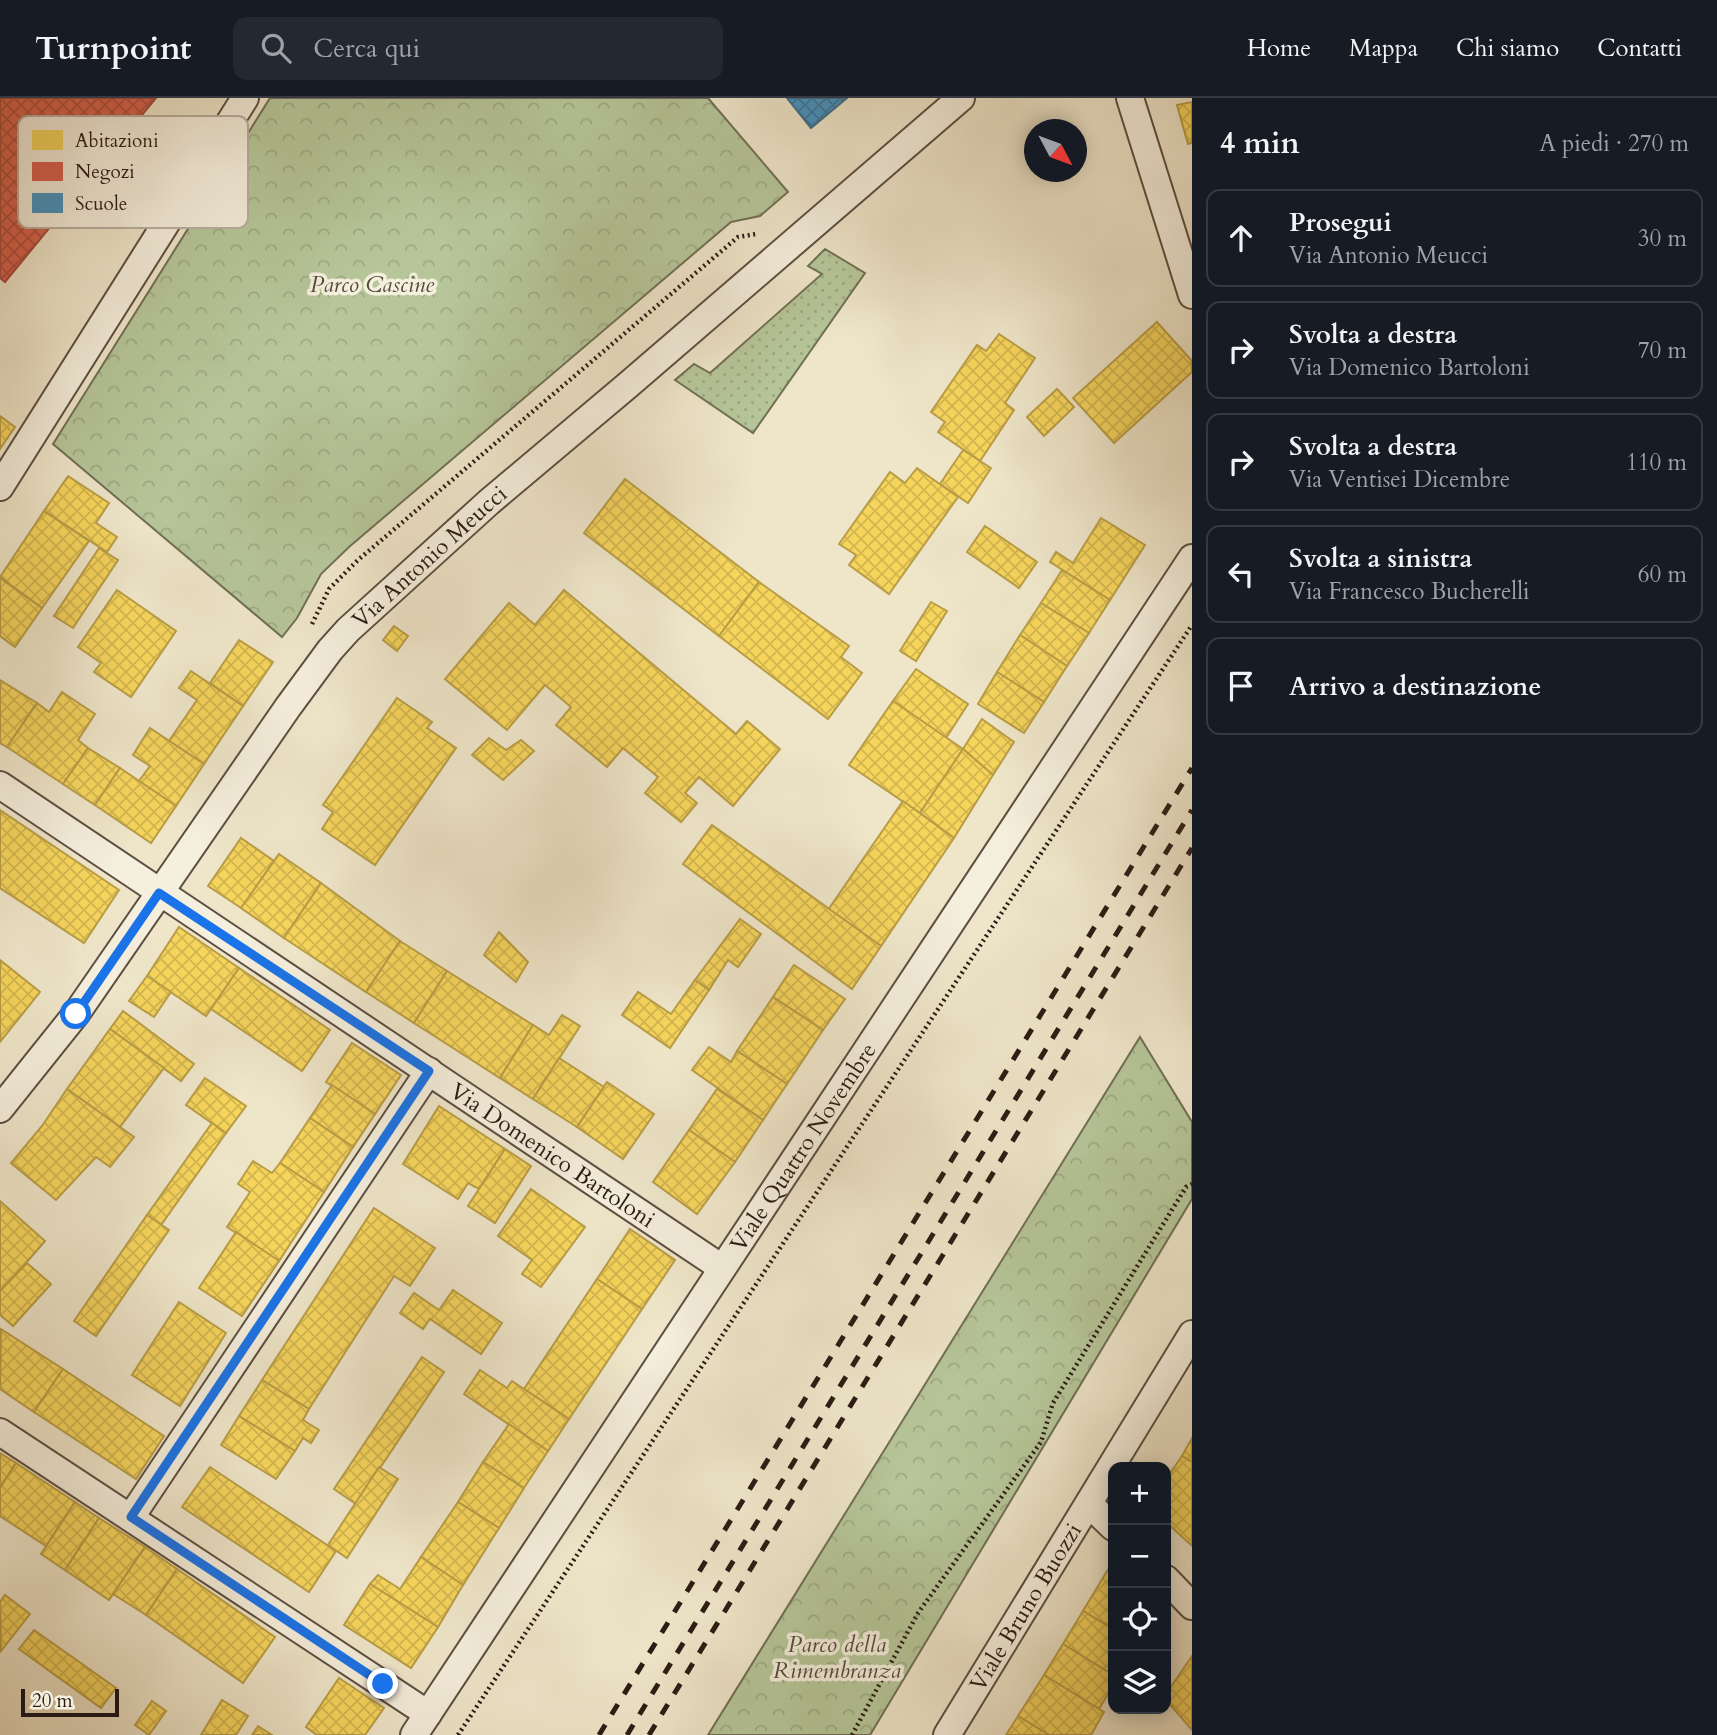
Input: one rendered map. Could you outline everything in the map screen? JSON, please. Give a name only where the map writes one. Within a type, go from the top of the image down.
[{"type":"street","points":[[234,116],[245,98]]},
{"type":"street","name":"Via Antonio Meucci","points":[[0,1109],[76,1014],[330,650],[373,605],[489,502],[961,98]]},
{"type":"street","points":[[1130,98],[1192,295]]},
{"type":"street","points":[[0,487],[163,228]]},
{"type":"street","name":"Viale Quattro Novembre","points":[[421,1725],[1192,558]]},
{"type":"street","name":"Via Domenico Bartoloni","points":[[0,785],[722,1268]]},
{"type":"street","points":[[131,1517],[429,1071]]},
{"type":"street","name":"Viale Bruno Buozzi","points":[[947,1735],[1192,1334]]},
{"type":"street","points":[[0,1432],[131,1517],[421,1725]]},
{"type":"street","points":[[1089,1504],[1111,1525]]},
{"type":"street","points":[[1171,1584],[1192,1606]]},
{"type":"path","points":[[458,1735],[1192,625]]},
{"type":"path","points":[[852,1735],[918,1613],[1041,1442],[1053,1403],[1186,1187],[1192,1184]]},
{"type":"green space","name":"Parco Cascine","points":[[270,98],[708,98],[788,192],[760,216],[731,222],[349,547],[321,574],[297,618],[282,637],[53,444],[188,228],[248,228],[248,133]]},
{"type":"green space","points":[[825,249],[865,273],[753,433],[675,380],[694,364],[710,373],[822,274],[808,266]]},
{"type":"green space","name":"Parco della Rimembranza","points":[[1140,1037],[1192,1122],[1192,1199],[870,1735],[708,1735]]},
{"type":"building: Abitazioni","points":[[1192,102],[1192,143],[1188,144],[1177,105]]},
{"type":"building: Abitazioni","points":[[1157,322],[1192,361],[1192,372],[1114,443],[1073,398]]},
{"type":"building: Abitazioni","points":[[999,334],[1035,358],[1005,403],[1014,410],[980,461],[938,432],[945,422],[931,412],[977,345],[986,351]]},
{"type":"building: Abitazioni","points":[[1057,389],[1074,407],[1044,436],[1027,417]]},
{"type":"building: Abitazioni","points":[[0,416],[15,427],[0,449]]},
{"type":"building: Abitazioni","points":[[963,450],[991,468],[968,503],[940,484]]},
{"type":"building: Abitazioni","points":[[917,468],[958,497],[889,594],[849,565],[856,555],[839,544],[890,472],[905,483]]},
{"type":"building: Abitazioni","points":[[68,476],[109,503],[96,523],[117,537],[107,552],[44,511]]},
{"type":"building: Abitazioni","points":[[625,479],[759,582],[719,636],[584,533]]},
{"type":"building: Abitazioni","points":[[44,511],[89,541],[42,608],[0,577]]},
{"type":"building: Abitazioni","points":[[1101,518],[1145,545],[1110,600],[1050,562],[1056,552],[1073,563]]},
{"type":"building: Abitazioni","points":[[985,526],[1037,562],[1019,588],[967,552]]},
{"type":"building: Abitazioni","points":[[99,548],[118,560],[73,628],[54,616]]},
{"type":"building: Abitazioni","points":[[1062,570],[1110,600],[1089,633],[1041,603]]},
{"type":"building: Abitazioni","points":[[0,578],[42,608],[15,647],[0,636]]},
{"type":"building: Abitazioni","points":[[759,582],[849,646],[841,657],[862,673],[828,719],[719,636]]},
{"type":"building: Abitazioni","points":[[117,590],[176,631],[131,697],[94,672],[101,663],[78,647]]},
{"type":"building: Abitazioni","points":[[564,590],[736,734],[747,721],[780,749],[733,806],[699,777],[685,793],[697,803],[681,822],[645,793],[658,777],[623,748],[607,767],[556,725],[571,707],[545,685],[507,730],[445,679],[509,603],[535,625]]},
{"type":"building: Abitazioni","points":[[931,602],[947,611],[916,661],[900,651]]},
{"type":"building: Abitazioni","points":[[1041,603],[1089,633],[1067,666],[1020,635]]},
{"type":"building: Abitazioni","points":[[394,626],[408,636],[397,651],[383,640]]},
{"type":"building: Abitazioni","points":[[1020,635],[1067,666],[1044,702],[997,672]]},
{"type":"building: Abitazioni","points":[[239,640],[273,662],[243,706],[210,683]]},
{"type":"building: Abitazioni","points":[[916,669],[968,704],[946,738],[893,701]]},
{"type":"building: Abitazioni","points":[[191,671],[243,706],[204,764],[169,741],[197,700],[179,688]]},
{"type":"building: Abitazioni","points":[[997,672],[1044,702],[1024,733],[978,704]]},
{"type":"building: Abitazioni","points":[[0,680],[37,703],[7,747],[0,743]]},
{"type":"building: Abitazioni","points":[[62,692],[95,714],[78,740],[88,748],[63,784],[7,747],[37,703],[49,712]]},
{"type":"building: Abitazioni","points":[[397,698],[432,722],[427,728],[456,748],[375,865],[322,829],[333,812],[323,805]]},
{"type":"building: Abitazioni","points":[[893,701],[963,749],[920,813],[849,765]]},
{"type":"building: Abitazioni","points":[[982,719],[1014,742],[993,775],[963,749]]},
{"type":"building: Abitazioni","points":[[150,728],[204,764],[176,806],[139,781],[150,766],[133,755]]},
{"type":"building: Abitazioni","points":[[489,738],[506,750],[521,740],[534,751],[503,780],[472,755]]},
{"type":"building: Abitazioni","points":[[88,748],[120,768],[95,805],[63,784]]},
{"type":"building: Abitazioni","points":[[963,749],[993,775],[954,838],[920,813]]},
{"type":"building: Abitazioni","points":[[120,768],[176,806],[151,843],[95,805]]},
{"type":"building: Abitazioni","points":[[903,801],[954,838],[881,946],[828,910]]},
{"type":"building: Abitazioni","points":[[0,810],[119,890],[84,943],[0,888]]},
{"type":"building: Abitazioni","points":[[712,825],[881,946],[852,989],[683,864]]},
{"type":"building: Abitazioni","points":[[241,838],[274,861],[241,908],[208,886]]},
{"type":"building: Abitazioni","points":[[279,854],[321,883],[284,938],[241,908]]},
{"type":"building: Abitazioni","points":[[321,883],[400,941],[366,992],[284,938]]},
{"type":"building: Abitazioni","points":[[740,919],[761,934],[738,967],[728,960],[709,990],[695,980]]},
{"type":"building: Abitazioni","points":[[179,927],[239,968],[206,1016],[147,976]]},
{"type":"building: Abitazioni","points":[[499,932],[528,962],[516,982],[484,955]]},
{"type":"building: Abitazioni","points":[[400,941],[447,971],[414,1023],[366,992]]},
{"type":"building: Abitazioni","points":[[0,960],[40,992],[0,1042]]},
{"type":"building: Abitazioni","points":[[794,965],[845,999],[823,1030],[773,997]]},
{"type":"building: Abitazioni","points":[[239,968],[330,1030],[302,1071],[211,1009]]},
{"type":"building: Abitazioni","points":[[447,971],[533,1025],[500,1078],[414,1023]]},
{"type":"building: Abitazioni","points":[[147,976],[171,992],[154,1017],[129,1001]]},
{"type":"building: Abitazioni","points":[[695,980],[709,990],[670,1048],[622,1015],[638,992],[671,1014]]},
{"type":"building: Abitazioni","points":[[773,997],[823,1030],[787,1084],[737,1051]]},
{"type":"building: Abitazioni","points":[[123,1011],[194,1064],[181,1081],[110,1029]]},
{"type":"building: Abitazioni","points":[[562,1015],[580,1026],[533,1099],[500,1078],[533,1025],[549,1035]]},
{"type":"building: Abitazioni","points":[[110,1029],[164,1068],[120,1127],[67,1089]]},
{"type":"building: Abitazioni","points":[[352,1043],[401,1075],[375,1114],[326,1082]]},
{"type":"building: Abitazioni","points":[[709,1047],[731,1062],[737,1051],[787,1084],[763,1120],[692,1070]]},
{"type":"building: Abitazioni","points":[[559,1058],[604,1087],[577,1127],[533,1099]]},
{"type":"building: Abitazioni","points":[[205,1078],[246,1106],[226,1133],[186,1105]]},
{"type":"building: Abitazioni","points":[[607,1082],[654,1114],[623,1159],[577,1127]]},
{"type":"building: Abitazioni","points":[[332,1085],[375,1114],[353,1147],[310,1118]]},
{"type":"building: Abitazioni","points":[[67,1089],[134,1137],[110,1167],[96,1157],[56,1200],[11,1163],[42,1126]]},
{"type":"building: Abitazioni","points":[[717,1089],[763,1120],[735,1162],[689,1130]]},
{"type":"building: Abitazioni","points":[[439,1106],[505,1149],[479,1189],[468,1183],[458,1199],[403,1164]]},
{"type":"building: Abitazioni","points":[[310,1118],[353,1147],[324,1192],[280,1163]]},
{"type":"building: Abitazioni","points":[[212,1123],[226,1133],[161,1225],[147,1215]]},
{"type":"building: Abitazioni","points":[[689,1130],[735,1162],[697,1214],[653,1182]]},
{"type":"building: Abitazioni","points":[[505,1149],[531,1166],[495,1223],[468,1206]]},
{"type":"building: Abitazioni","points":[[253,1161],[272,1173],[280,1163],[324,1192],[279,1261],[227,1227],[250,1192],[238,1184]]},
{"type":"building: Abitazioni","points":[[531,1189],[585,1227],[541,1287],[522,1274],[532,1260],[498,1236]]},
{"type":"building: Abitazioni","points":[[0,1201],[45,1241],[1,1292],[0,1291]]},
{"type":"building: Abitazioni","points":[[374,1208],[435,1248],[410,1286],[394,1276],[309,1409],[262,1380]]},
{"type":"building: Abitazioni","points":[[147,1215],[169,1230],[96,1336],[74,1321]]},
{"type":"building: Abitazioni","points":[[630,1229],[675,1260],[642,1309],[597,1279]]},
{"type":"building: Abitazioni","points":[[236,1232],[279,1261],[242,1316],[199,1288]]},
{"type":"building: Abitazioni","points":[[27,1263],[51,1284],[13,1326],[0,1315],[0,1291]]},
{"type":"building: Abitazioni","points":[[597,1279],[642,1309],[569,1419],[524,1389]]},
{"type":"building: Abitazioni","points":[[453,1290],[502,1323],[481,1354],[430,1319],[423,1329],[400,1313],[414,1293],[439,1310]]},
{"type":"building: Abitazioni","points":[[179,1302],[226,1333],[180,1406],[132,1375]]},
{"type":"building: Abitazioni","points":[[1,1329],[63,1369],[34,1412],[0,1389]]},
{"type":"building: Abitazioni","points":[[422,1357],[444,1372],[356,1504],[334,1489]]},
{"type":"building: Abitazioni","points":[[63,1369],[164,1436],[136,1479],[34,1412]]},
{"type":"building: Abitazioni","points":[[480,1370],[507,1388],[512,1381],[569,1419],[548,1451],[464,1394]]},
{"type":"building: Abitazioni","points":[[262,1380],[309,1409],[303,1420],[319,1430],[311,1443],[303,1438],[295,1451],[239,1416]]},
{"type":"building: Abitazioni","points":[[239,1416],[295,1451],[276,1479],[221,1445]]},
{"type":"building: Abitazioni","points":[[509,1424],[548,1451],[524,1488],[483,1462]]},
{"type":"building: Abitazioni","points":[[1192,1438],[1192,1462],[1182,1456]]},
{"type":"building: Abitazioni","points":[[0,1453],[16,1463],[0,1488]]},
{"type":"building: Abitazioni","points":[[1182,1456],[1192,1462],[1192,1546],[1171,1527],[1171,1472]]},
{"type":"building: Abitazioni","points":[[483,1462],[524,1488],[499,1528],[458,1502]]},
{"type":"building: Abitazioni","points":[[16,1463],[75,1502],[46,1546],[0,1516],[0,1488]]},
{"type":"building: Abitazioni","points":[[210,1467],[336,1551],[309,1592],[182,1507]]},
{"type":"building: Abitazioni","points":[[379,1467],[398,1479],[347,1558],[328,1545]]},
{"type":"building: Abitazioni","points":[[75,1502],[99,1518],[65,1570],[41,1554]]},
{"type":"building: Abitazioni","points":[[458,1502],[499,1528],[463,1585],[421,1557]]},
{"type":"building: Abitazioni","points":[[99,1518],[145,1547],[109,1600],[65,1570]]},
{"type":"building: Abitazioni","points":[[145,1547],[177,1569],[146,1615],[113,1594]]},
{"type":"building: Abitazioni","points":[[421,1557],[463,1585],[438,1627],[370,1584],[378,1575],[400,1589]]},
{"type":"building: Abitazioni","points":[[177,1569],[275,1637],[243,1683],[146,1615]]},
{"type":"building: Abitazioni","points":[[1108,1569],[1108,1626],[1083,1611]]},
{"type":"building: Abitazioni","points":[[370,1584],[438,1627],[411,1668],[344,1625]]},
{"type":"building: Abitazioni","points":[[5,1595],[30,1614],[1,1651],[0,1602]]},
{"type":"building: Abitazioni","points":[[1083,1611],[1108,1626],[1108,1672],[1063,1644]]},
{"type":"building: Abitazioni","points":[[34,1630],[116,1688],[101,1708],[19,1649]]},
{"type":"building: Abitazioni","points":[[1063,1644],[1108,1672],[1108,1694],[1099,1709],[1044,1675]]},
{"type":"building: Abitazioni","points":[[1192,1656],[1192,1730],[1171,1706],[1171,1687]]},
{"type":"building: Abitazioni","points":[[1044,1675],[1104,1712],[1091,1735],[1049,1735],[1018,1716]]},
{"type":"building: Abitazioni","points":[[339,1678],[384,1708],[365,1735],[317,1735],[306,1727]]},
{"type":"building: Abitazioni","points":[[222,1700],[248,1716],[236,1735],[201,1735]]},
{"type":"building: Abitazioni","points":[[152,1701],[166,1711],[149,1735],[135,1725]]},
{"type":"building: Abitazioni","points":[[1018,1716],[1049,1735],[1006,1735]]},
{"type":"building: Abitazioni","points":[[258,1726],[272,1735],[252,1735]]},
{"type":"building: Negozi","points":[[0,98],[156,98],[141,116],[18,116],[18,228],[49,228],[5,282],[0,278]]},
{"type":"building: Scuole","points":[[787,98],[847,98],[811,128]]},
{"type":"railway","points":[[599,1735],[1192,768]]},
{"type":"railway","points":[[627,1735],[1192,810]]},
{"type":"railway","points":[[649,1735],[1192,848]]},
{"type":"route","points":[[76,1014],[159,893],[429,1071],[131,1517],[383,1684]]}]
